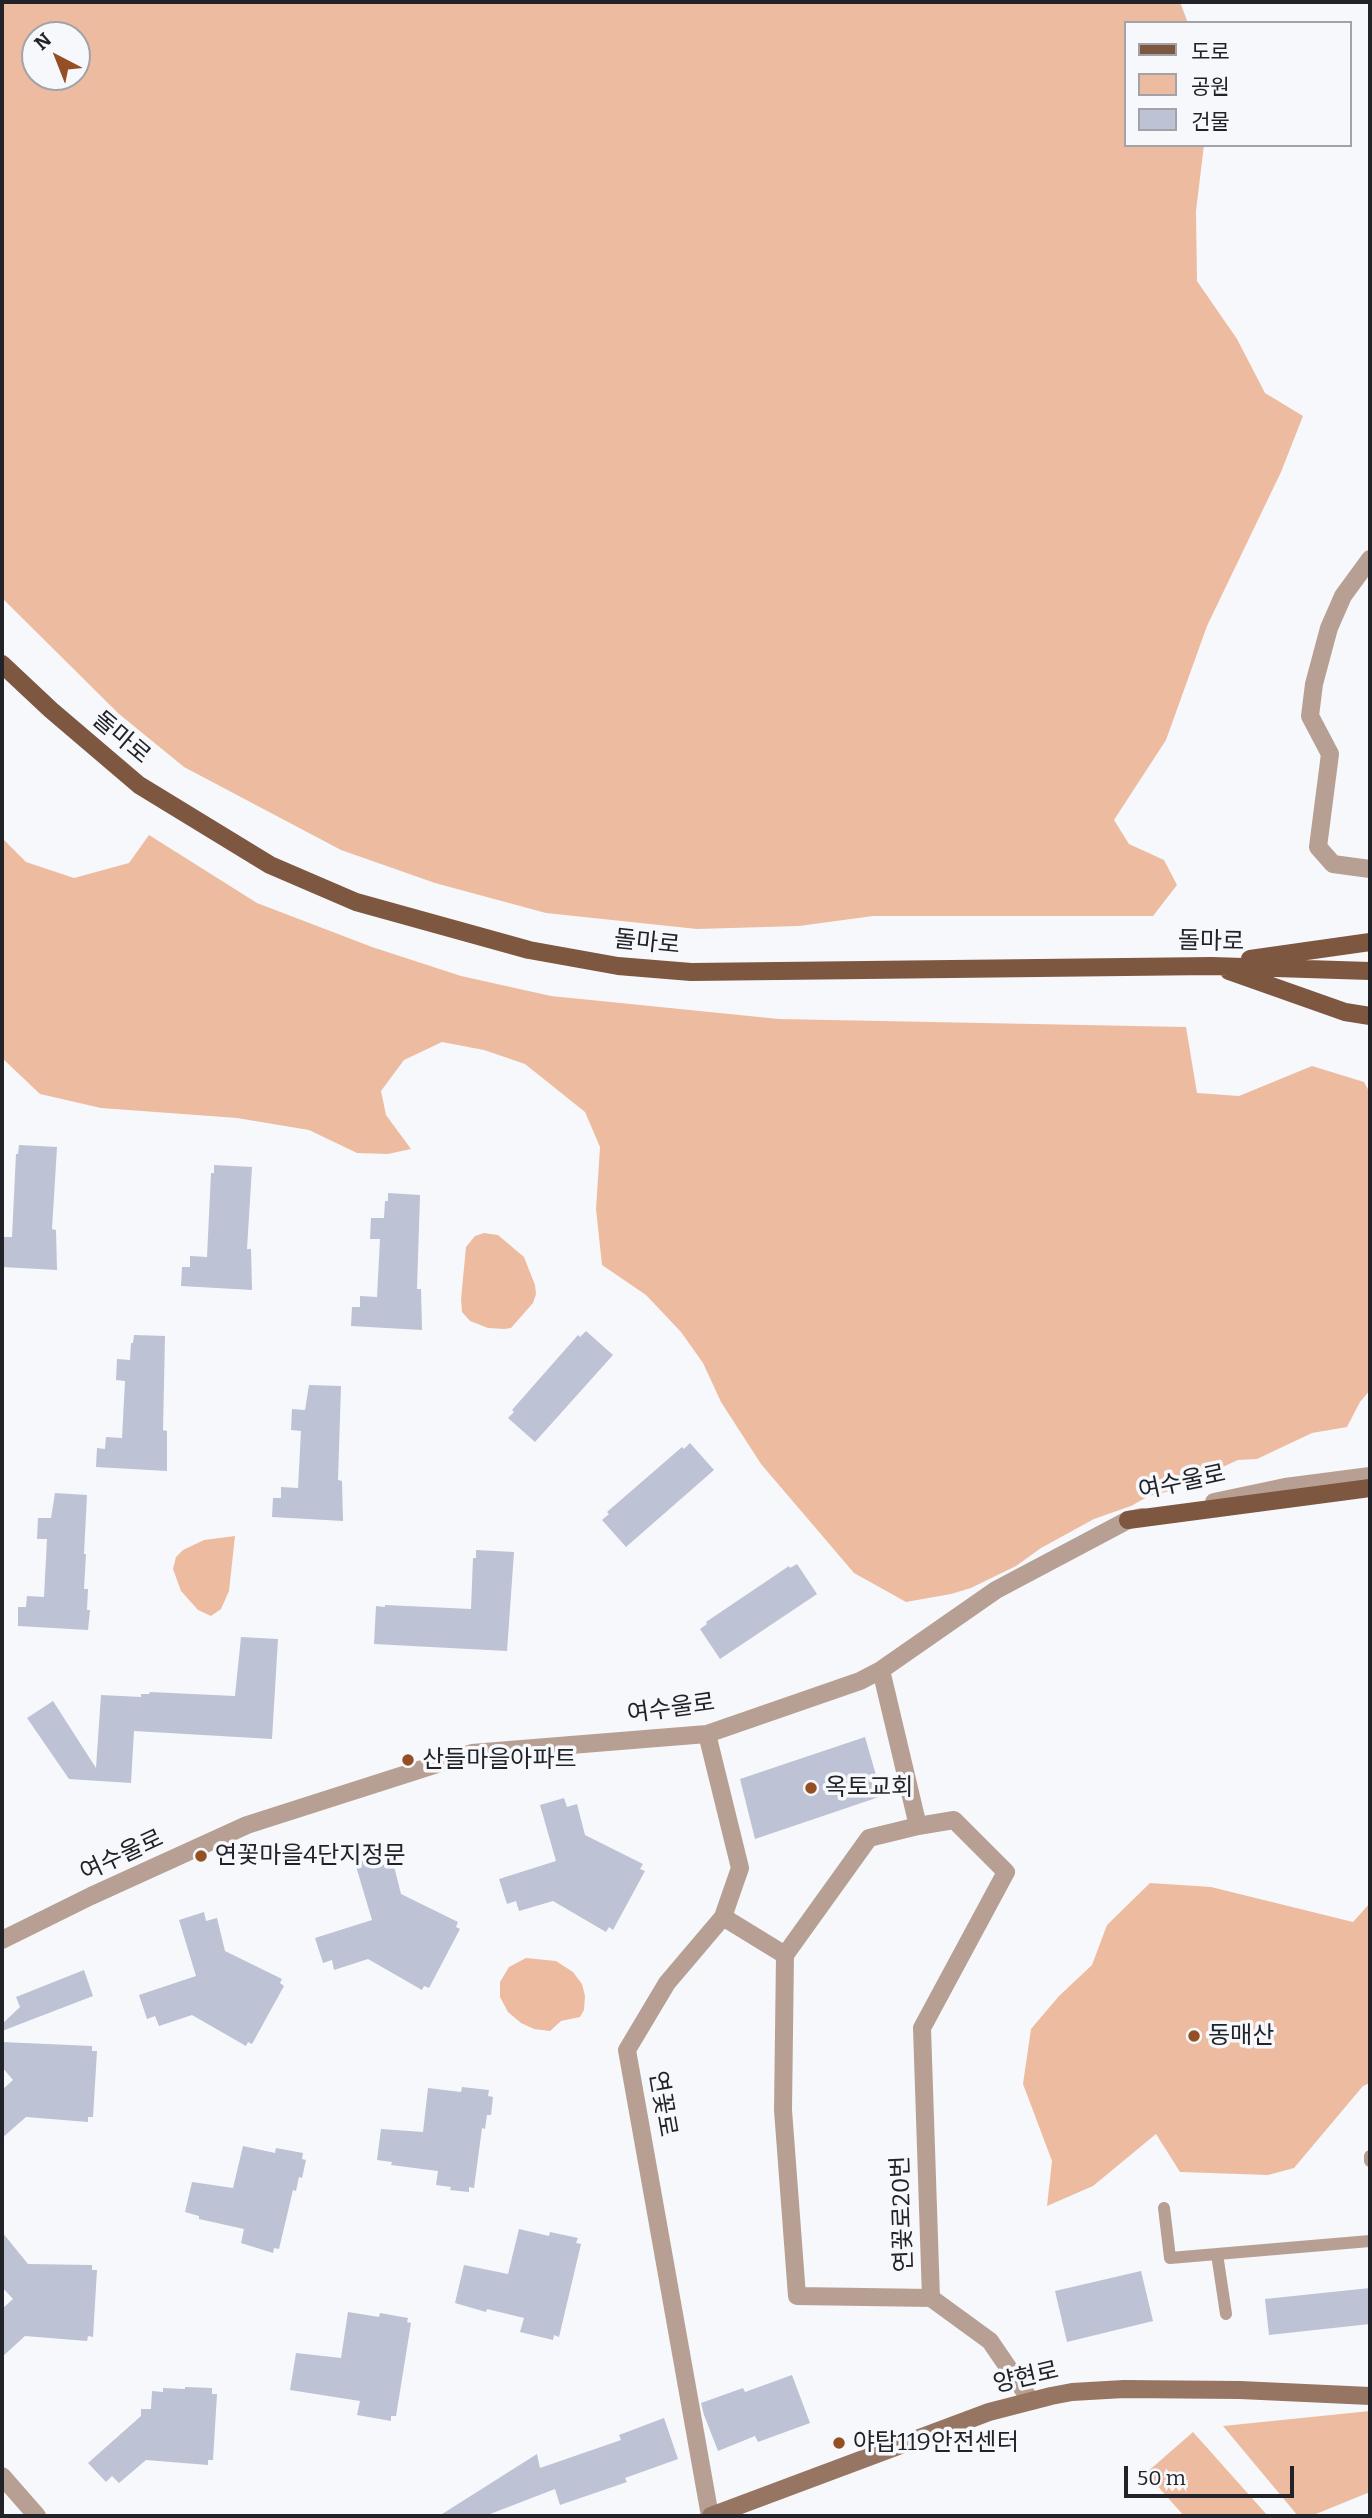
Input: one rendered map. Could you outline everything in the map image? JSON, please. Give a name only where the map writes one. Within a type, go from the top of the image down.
[{"type":"main road","name":"돌마로","points":[[2,664],[139,785],[270,866],[356,902],[529,950],[618,966],[691,972],[1212,966],[1370,971]]},
{"type":"main road","points":[[1212,966],[1299,950],[1370,942]]},
{"type":"main road","points":[[1212,966],[1345,1012],[1370,1016]]},
{"type":"main road","points":[[1128,1520],[1370,1488]]},
{"type":"main road","name":"양현로","points":[[711,2516],[989,2412],[1073,2392],[1124,2389],[1235,2390],[1370,2396]]},
{"type":"street","points":[[1370,559],[1343,596],[1329,628],[1314,684],[1310,716],[1330,754],[1318,847],[1333,864],[1370,869]]},
{"type":"street","name":"여수울로","points":[[2,1940],[247,1825],[472,1753],[707,1734],[860,1682],[996,1590],[1128,1520],[1285,1487],[1370,1476]]},
{"type":"street","points":[[723,1917],[785,1955],[869,1838],[918,1826],[881,1670]]},
{"type":"street","name":"연꽃로","points":[[707,1734],[740,1868],[723,1917],[667,1983],[627,2050],[711,2516]]},
{"type":"street","name":"연꽃로20번","points":[[785,1955],[783,2110],[797,2296],[931,2298],[922,2028],[1006,1872],[954,1820],[918,1826]]},
{"type":"street","points":[[931,2298],[990,2341],[1031,2401]]},
{"type":"street","points":[[2,2476],[37,2516]]},
{"type":"lane","points":[[1164,2208],[1170,2258],[1370,2241]]},
{"type":"lane","points":[[1217,2254],[1226,2314]]},
{"type":"green space","points":[[2,2],[1180,2],[1187,21],[1124,21],[1124,147],[1204,147],[1196,211],[1197,281],[1237,339],[1265,393],[1303,416],[1281,472],[1207,626],[1166,740],[1114,820],[1129,844],[1164,860],[1177,885],[1153,916],[873,916],[799,926],[697,929],[546,913],[435,883],[341,850],[184,767],[119,714],[2,598]]},
{"type":"green space","points":[[149,835],[257,903],[372,947],[461,976],[551,996],[779,1019],[1186,1027],[1197,1093],[1239,1096],[1312,1066],[1364,1082],[1370,1093],[1370,1390],[1360,1402],[1347,1427],[1312,1433],[1257,1459],[1238,1460],[1170,1491],[1149,1496],[1131,1506],[1094,1519],[1041,1548],[1016,1566],[971,1588],[906,1602],[854,1573],[761,1464],[721,1402],[703,1363],[681,1332],[646,1295],[602,1265],[596,1209],[600,1147],[585,1112],[525,1064],[484,1050],[442,1042],[404,1060],[381,1091],[386,1115],[411,1149],[388,1154],[357,1153],[309,1130],[237,1118],[101,1108],[40,1094],[2,1058],[2,838],[26,862],[74,878],[129,863]]},
{"type":"green space","points":[[484,1233],[498,1235],[524,1257],[535,1285],[533,1303],[511,1328],[488,1328],[470,1321],[462,1312],[466,1247],[475,1236]]},
{"type":"green space","points":[[235,1536],[229,1591],[221,1609],[211,1616],[198,1610],[181,1591],[173,1569],[176,1557],[183,1550],[204,1540]]},
{"type":"green space","points":[[1150,1883],[1211,1887],[1353,1922],[1370,1903],[1370,2083],[1363,2086],[1294,2168],[1268,2175],[1180,2172],[1156,2134],[1093,2186],[1047,2206],[1052,2161],[1023,2084],[1031,2029],[1059,1996],[1092,1965],[1107,1925]]},
{"type":"green space","points":[[526,1958],[556,1961],[573,1972],[582,1984],[585,1996],[584,2010],[580,2017],[561,2021],[550,2031],[534,2029],[508,2012],[500,1997],[500,1982],[509,1967]]},
{"type":"green space","points":[[1370,2411],[1370,2492],[1311,2516],[1298,2516],[1223,2426]]},
{"type":"green space","points":[[1193,2432],[1268,2516],[1184,2516],[1146,2473]]},
{"type":"building","points":[[19,1145],[57,1147],[52,1229],[56,1230],[57,1270],[2,1267],[2,1237],[12,1237],[16,1154]]},
{"type":"building","points":[[214,1165],[252,1167],[247,1249],[251,1249],[252,1290],[181,1286],[182,1267],[190,1267],[190,1256],[207,1257],[211,1173],[214,1173]]},
{"type":"building","points":[[388,1193],[420,1195],[417,1289],[421,1289],[422,1330],[351,1326],[352,1307],[360,1307],[360,1296],[377,1297],[380,1239],[370,1239],[371,1218],[384,1218]]},
{"type":"building","points":[[586,1331],[613,1355],[535,1442],[508,1418],[578,1335],[580,1337]]},
{"type":"building","points":[[134,1335],[165,1336],[163,1430],[167,1431],[167,1471],[96,1467],[97,1448],[105,1449],[106,1437],[122,1438],[125,1381],[116,1380],[117,1359],[130,1360]]},
{"type":"building","points":[[309,1385],[341,1386],[338,1480],[342,1481],[343,1521],[272,1517],[273,1498],[281,1498],[281,1487],[298,1488],[301,1431],[291,1430],[292,1409],[305,1410]]},
{"type":"building","points":[[690,1443],[714,1470],[626,1547],[602,1520],[609,1514],[607,1512]]},
{"type":"building","points":[[55,1493],[87,1495],[84,1589],[88,1589],[88,1630],[18,1626],[18,1607],[26,1607],[27,1596],[44,1597],[47,1539],[37,1539],[38,1518],[51,1518]]},
{"type":"building","points":[[476,1550],[514,1552],[507,1651],[374,1644],[376,1606],[471,1609],[473,1558],[476,1558]]},
{"type":"building","points":[[797,1564],[817,1594],[720,1659],[700,1629],[706,1622],[789,1566],[790,1568]]},
{"type":"building","points":[[241,1637],[278,1639],[272,1739],[134,1731],[131,1783],[69,1779],[27,1718],[53,1701],[96,1768],[101,1695],[141,1697],[141,1694],[150,1692],[235,1696]]},
{"type":"building","name":"옥토교회","points":[[865,1737],[882,1796],[755,1839],[740,1779]]},
{"type":"building","points":[[564,1798],[567,1807],[577,1804],[585,1835],[643,1864],[640,1869],[645,1871],[613,1930],[609,1927],[606,1932],[553,1901],[519,1911],[516,1901],[507,1904],[499,1879],[556,1861],[540,1805]]},
{"type":"building","points":[[380,1856],[382,1865],[393,1862],[401,1894],[458,1922],[456,1927],[460,1929],[429,1988],[424,1986],[422,1990],[368,1959],[334,1970],[332,1960],[323,1963],[315,1938],[372,1920],[355,1863]]},
{"type":"building","points":[[204,1912],[206,1921],[217,1918],[225,1951],[282,1979],[280,1983],[284,1986],[252,2044],[248,2042],[246,2046],[192,2015],[159,2026],[155,2016],[147,2019],[139,1995],[196,1976],[179,1920]]},
{"type":"building","points":[[84,1970],[93,1996],[2,2031],[2,2024],[20,2007],[16,1997]]},
{"type":"building","points":[[2,2042],[92,2046],[92,2051],[97,2051],[93,2117],[88,2117],[88,2122],[26,2117],[2,2138],[2,2090],[13,2080],[2,2067]]},
{"type":"building","points":[[462,2087],[489,2090],[488,2096],[493,2097],[491,2115],[487,2115],[485,2129],[482,2128],[474,2188],[469,2187],[469,2192],[450,2190],[451,2187],[436,2185],[438,2171],[391,2165],[392,2162],[377,2160],[381,2129],[423,2132],[428,2088],[461,2092]]},
{"type":"building","points":[[243,2146],[275,2153],[276,2148],[303,2153],[302,2159],[306,2160],[302,2178],[299,2177],[296,2191],[293,2190],[279,2249],[274,2248],[273,2253],[241,2243],[244,2229],[199,2219],[199,2216],[185,2212],[192,2182],[233,2188]]},
{"type":"building","points":[[519,2229],[549,2236],[550,2232],[578,2238],[576,2243],[581,2244],[559,2337],[554,2335],[553,2340],[520,2332],[524,2318],[487,2309],[486,2312],[455,2303],[464,2265],[508,2274]]},
{"type":"building","points":[[2,2232],[28,2264],[92,2265],[92,2270],[97,2270],[93,2337],[88,2336],[87,2341],[25,2336],[2,2357],[2,2309],[13,2299],[2,2287]]},
{"type":"building","points":[[1141,2271],[1153,2321],[1067,2342],[1055,2291]]},
{"type":"building","points":[[1370,2288],[1370,2324],[1269,2335],[1265,2299]]},
{"type":"building","points":[[348,2312],[379,2317],[380,2313],[408,2318],[407,2322],[411,2323],[396,2416],[391,2416],[391,2421],[357,2415],[360,2401],[290,2390],[296,2353],[341,2358]]},
{"type":"building","points":[[792,2375],[810,2423],[758,2442],[755,2436],[718,2451],[701,2403],[743,2388],[745,2392]]},
{"type":"building","points":[[163,2388],[212,2388],[212,2394],[217,2394],[213,2460],[208,2460],[208,2465],[146,2460],[119,2483],[112,2476],[106,2482],[88,2463],[141,2416],[141,2409],[151,2409],[152,2391],[163,2392]]},
{"type":"building","points":[[664,2418],[678,2459],[625,2478],[627,2482],[560,2505],[555,2489],[485,2516],[439,2516],[537,2454],[540,2468],[621,2440],[619,2435]]},
{"type":"place","name":"산들마을아파트","points":[[408,1760]]},
{"type":"place","name":"옥토교회","points":[[811,1788]]},
{"type":"place","name":"연꽃마을4단지정문","points":[[201,1856]]},
{"type":"place","name":"동매산","points":[[1194,2036]]},
{"type":"place","name":"야탑119안전센터","points":[[839,2443]]}]
